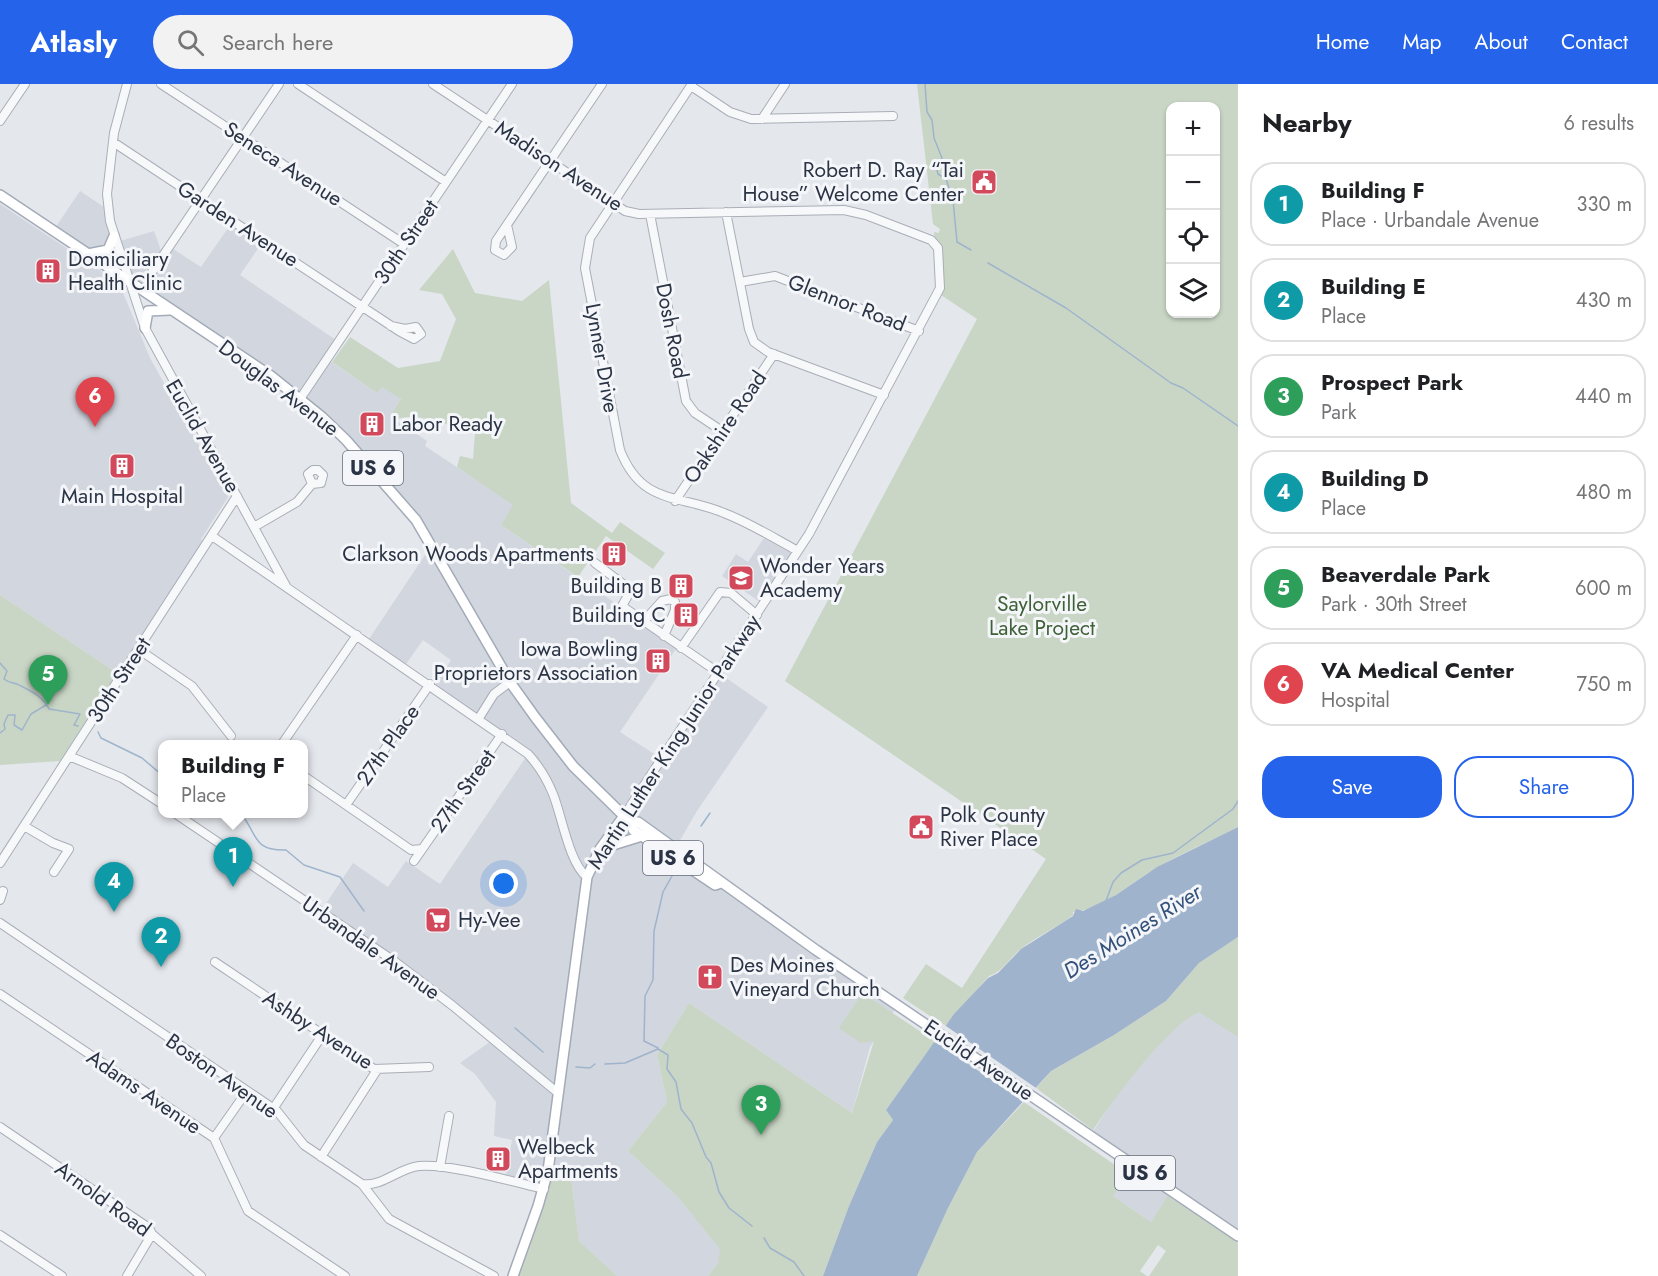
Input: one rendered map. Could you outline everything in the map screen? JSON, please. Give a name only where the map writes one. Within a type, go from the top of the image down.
[{"type":"main road","name":"Douglas Avenue","points":[[0,195],[271,376],[358,452],[409,512],[510,682],[573,766],[624,816]]},
{"type":"main road","points":[[88,254],[108,250],[114,236]]},
{"type":"main road","points":[[145,328],[148,311],[172,310]]},
{"type":"main road","name":"Euclid Avenue","points":[[624,816],[632,822],[638,822],[719,878],[721,883],[1238,1236]]},
{"type":"main road","name":"Martin Luther King Junior Parkway","points":[[513,1276],[544,1189],[587,877],[600,849],[624,816]]},
{"type":"main road","name":"Euclid Avenue","points":[[632,822],[633,830],[715,885],[721,883]]},
{"type":"main road","points":[[600,849],[642,836]]},
{"type":"street","points":[[0,121],[25,84]]},
{"type":"street","name":"Euclid Avenue","points":[[127,84],[113,142],[107,209],[114,236],[145,328],[286,586]]},
{"type":"street","name":"Seneca Avenue","points":[[161,84],[404,244]]},
{"type":"street","points":[[152,272],[279,84]]},
{"type":"street","points":[[298,84],[446,182]]},
{"type":"street","name":"Madison Avenue","points":[[433,84],[626,211],[650,214],[851,210],[931,240],[938,248]]},
{"type":"street","name":"30th Street","points":[[300,399],[512,84]]},
{"type":"street","points":[[507,225],[602,84]]},
{"type":"street","points":[[762,119],[785,84]]},
{"type":"street","points":[[692,85],[730,112],[751,119],[893,116]]},
{"type":"street","name":"Lynner Drive","points":[[692,85],[590,238],[585,262],[620,450],[637,480],[649,489],[675,501],[721,511],[798,551]]},
{"type":"street","name":"Garden Avenue","points":[[113,142],[391,326]]},
{"type":"street","points":[[726,212],[750,335],[760,348],[884,395]]},
{"type":"street","name":"Dosh Road","points":[[650,214],[686,401],[695,413],[722,431]]},
{"type":"street","name":"Martin Luther King Junior Parkway","points":[[624,816],[798,551],[919,331],[940,288],[938,248]]},
{"type":"street","name":"Glennor Road","points":[[740,282],[775,276],[919,331]]},
{"type":"street","name":"Oakshire Road","points":[[675,501],[774,354]]},
{"type":"street","points":[[254,527],[297,502],[312,484]]},
{"type":"street","name":"30th Street","points":[[0,863],[237,496]]},
{"type":"street","name":"Euclid Avenue","points":[[212,536],[430,684],[528,754],[547,780],[575,859],[587,877]]},
{"type":"street","points":[[595,563],[631,590],[622,606],[719,673]]},
{"type":"street","points":[[681,648],[720,592],[731,593],[757,615]]},
{"type":"street","points":[[644,622],[662,601],[671,599],[675,602],[675,610],[664,636]]},
{"type":"street","points":[[285,740],[357,635]]},
{"type":"street","points":[[138,649],[192,686],[231,736]]},
{"type":"street","name":"27th Street","points":[[479,718],[494,694],[510,682]]},
{"type":"street","name":"27th Place","points":[[346,805],[430,684]]},
{"type":"street","name":"27th Street","points":[[414,861],[502,734]]},
{"type":"street","points":[[69,756],[122,778],[158,801]]},
{"type":"street","points":[[308,779],[411,850],[418,851],[423,848]]},
{"type":"street","name":"Urbandale Avenue","points":[[183,818],[394,961],[453,1006],[558,1093]]},
{"type":"street","points":[[24,826],[52,843],[69,849],[54,872]]},
{"type":"street","points":[[0,900],[3,891]]},
{"type":"street","name":"Boston Avenue","points":[[0,923],[273,1109],[304,1145],[362,1184],[389,1219],[494,1276]]},
{"type":"street","name":"Ashby Avenue","points":[[215,962],[377,1070],[429,1067]]},
{"type":"street","name":"Adams Avenue","points":[[0,994],[214,1138],[245,1207],[345,1276]]},
{"type":"street","points":[[273,1109],[323,1034]]},
{"type":"street","points":[[321,1157],[377,1070]]},
{"type":"street","points":[[214,1138],[248,1091]]},
{"type":"street","points":[[440,1167],[449,1116]]},
{"type":"street","name":"Arnold Road","points":[[0,1127],[149,1228],[152,1234],[201,1276]]},
{"type":"street","points":[[362,1184],[375,1184],[417,1166],[440,1167],[544,1189]]},
{"type":"street","points":[[127,1276],[152,1234]]},
{"type":"street","points":[[0,1235],[62,1276]]},
{"type":"shaded area","points":[[80,191],[107,209],[117,242],[154,231],[163,256],[170,247],[201,267],[233,221],[263,241],[240,275],[339,342],[327,359],[377,393],[382,386],[401,399],[390,416],[427,441],[425,446],[514,505],[501,525],[678,646],[620,732],[662,759],[719,673],[768,707],[697,811],[675,849],[898,1005],[870,1047],[852,1113],[689,1003],[657,1055],[667,1102],[628,1151],[678,1197],[721,1249],[718,1263],[708,1276],[617,1276],[579,1241],[571,1178],[544,1189],[505,1180],[512,1140],[494,1136],[496,1102],[475,1074],[460,1063],[494,1039],[321,911],[353,863],[388,887],[406,861],[440,884],[528,754],[434,687],[451,660],[423,640],[404,667],[367,642],[431,546],[416,520],[320,415],[53,231]]},
{"type":"shaded area","points":[[0,204],[119,283],[150,358],[228,497],[201,539],[203,541],[117,673],[0,595]]},
{"type":"shaded area","points":[[766,535],[798,551],[763,604],[722,576],[736,554],[748,562]]},
{"type":"shaded area","points":[[1181,996],[1238,1035],[1238,1236],[1172,1192],[1151,1222],[1113,1196],[1133,1165],[1090,1136]]},
{"type":"green space","name":"Saylorville Lake Project","points":[[917,84],[1238,84],[1238,827],[1158,867],[1096,906],[1073,912],[1073,915],[1027,944],[1003,968],[989,976],[945,1026],[903,998],[926,964],[962,988],[1046,859],[785,681],[977,319],[938,293],[934,232],[939,233],[940,229],[933,224]]},
{"type":"green space","points":[[453,249],[475,293],[522,301],[549,280],[571,503],[612,533],[620,522],[665,553],[653,569],[606,536],[578,577],[501,525],[513,505],[457,467],[460,456],[473,459],[475,433],[423,418],[403,417],[395,420],[390,416],[401,399],[382,387],[377,393],[332,362],[350,337],[398,368],[440,361],[456,319],[442,294],[419,290]]},
{"type":"green space","points":[[0,595],[117,673],[60,761],[0,765]]},
{"type":"green space","points":[[1238,937],[1238,1037],[1199,1012],[1186,1020],[1157,1047],[1093,1130],[1036,1088],[1051,1071],[1114,1035],[1166,1001],[1199,963]]},
{"type":"green space","points":[[861,995],[865,995],[935,1041],[886,1110],[893,1120],[877,1142],[849,1206],[823,1276],[708,1276],[718,1263],[720,1249],[678,1197],[628,1151],[667,1102],[657,1055],[689,1003],[852,1113],[874,1041],[861,1043],[839,1028]]},
{"type":"green space","points":[[1024,1102],[1128,1174],[1113,1196],[1151,1222],[1168,1196],[1238,1243],[1238,1276],[1149,1276],[1166,1251],[1158,1245],[1140,1271],[1147,1276],[917,1276],[977,1152]]},
{"type":"green space","points":[[548,1171],[571,1178],[579,1241],[617,1276],[518,1276],[514,1273]]},
{"type":"water","name":"Des Moines River","points":[[1238,827],[1238,937],[1199,963],[1166,1001],[1114,1035],[1051,1071],[977,1152],[917,1276],[823,1276],[849,1206],[877,1142],[893,1120],[886,1110],[954,1014],[988,978],[998,973],[1021,949],[1073,916],[1076,909],[1083,911],[1116,895],[1157,867]]},
{"type":"pier","points":[[943,1024],[1039,1090],[1027,1104],[932,1039]]},
{"type":"waterway","points":[[925,84],[927,112],[932,120],[934,138],[942,158],[936,166],[938,174],[946,179],[953,200],[957,242],[971,250]]},
{"type":"waterway","points":[[988,263],[1066,308],[1171,383],[1183,388],[1238,426]]},
{"type":"waterway","points":[[0,663],[7,671],[4,679],[34,693],[49,709],[80,714],[74,725],[78,726]]},
{"type":"waterway","points":[[0,733],[5,729],[4,724],[8,715],[15,715],[14,725],[22,730],[31,714],[46,705]]},
{"type":"waterway","points":[[98,732],[101,738],[142,758],[158,772]]},
{"type":"waterway","points":[[1106,901],[1113,882],[1121,873],[1142,860],[1173,853],[1233,809],[1238,801]]},
{"type":"waterway","points":[[701,826],[710,813]]},
{"type":"waterway","points":[[244,818],[257,840],[267,848],[286,850],[304,865],[340,877],[364,911]]},
{"type":"waterway","points":[[658,1048],[644,1041],[645,996],[653,980],[654,931],[663,892],[672,876]]},
{"type":"waterway","points":[[515,1028],[543,1052]]},
{"type":"waterway","points":[[605,1064],[625,1063],[658,1049],[668,1055],[667,1069],[676,1082],[681,1109],[692,1123],[706,1157],[711,1163],[719,1192],[729,1208],[752,1226]]},
{"type":"waterway","points":[[576,1067],[590,1068],[595,1064]]},
{"type":"waterway","points":[[764,1238],[770,1248],[794,1262],[804,1276]]},
{"type":"place","name":"Robert D. Ray “Tai House” Welcome Center","points":[[984,182]]},
{"type":"place","name":"Domiciliary Health Clinic","points":[[48,271]]},
{"type":"place","name":"Labor Ready","points":[[372,424]]},
{"type":"place","name":"VA Medical Center","points":[[95,427]]},
{"type":"place","name":"Main Hospital","points":[[122,466]]},
{"type":"place","name":"Clarkson Woods Apartments","points":[[614,554]]},
{"type":"place","name":"Wonder Years Academy","points":[[741,578]]},
{"type":"place","name":"Building B","points":[[681,586]]},
{"type":"place","name":"Building C","points":[[686,615]]},
{"type":"place","name":"Iowa Bowling Proprietors Association","points":[[658,661]]},
{"type":"place","name":"Beaverdale Park","points":[[48,705]]},
{"type":"place","name":"Polk County River Place","points":[[921,827]]},
{"type":"place","name":"Building F","points":[[233,887]]},
{"type":"place","name":"Building D","points":[[114,912]]},
{"type":"place","name":"Hy-Vee","points":[[438,920]]},
{"type":"place","name":"Building E","points":[[161,967]]},
{"type":"place","name":"Des Moines Vineyard Church","points":[[710,977]]},
{"type":"place","name":"Prospect Park","points":[[761,1135]]},
{"type":"place","name":"Welbeck Apartments","points":[[498,1159]]}]
